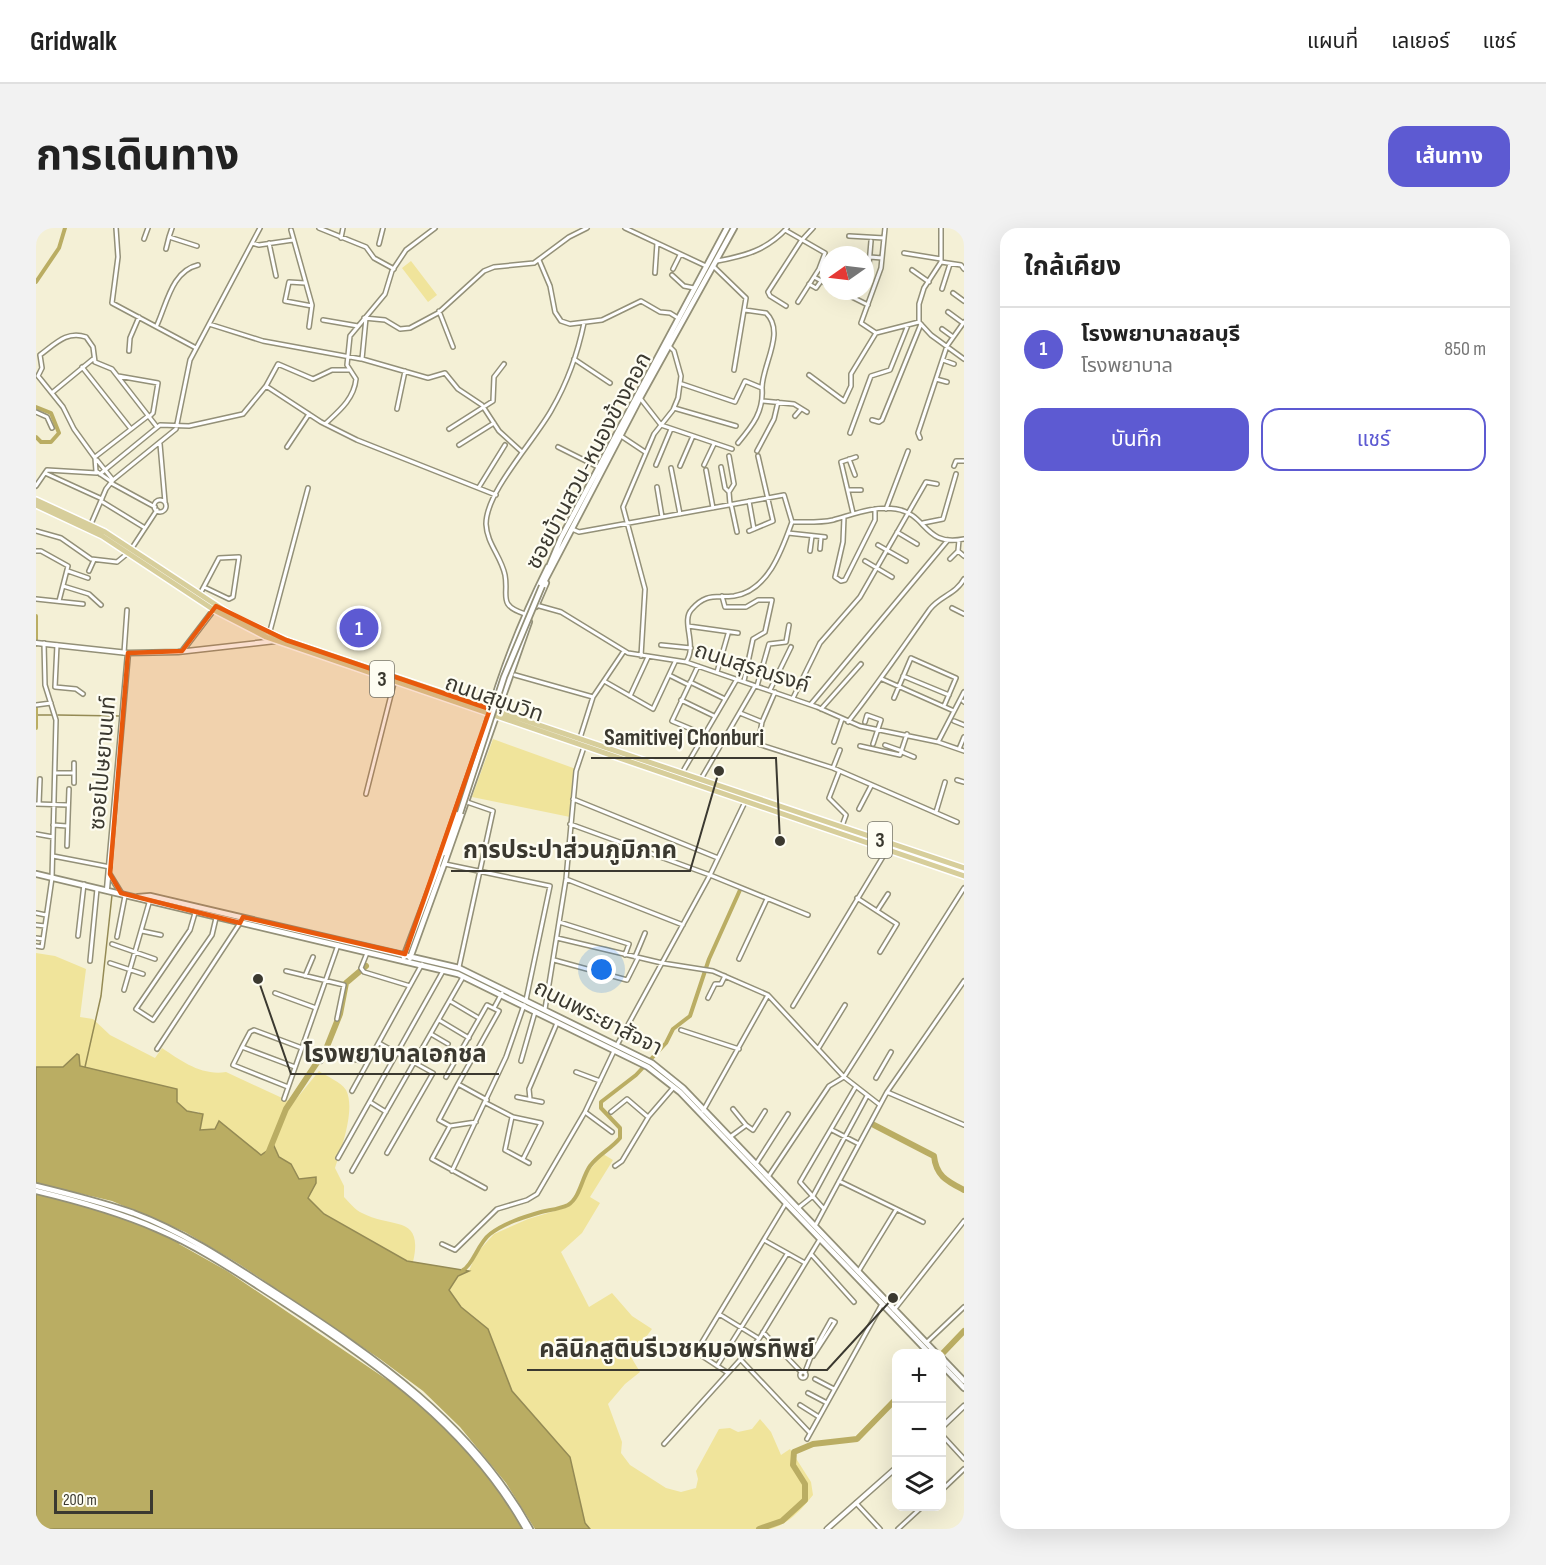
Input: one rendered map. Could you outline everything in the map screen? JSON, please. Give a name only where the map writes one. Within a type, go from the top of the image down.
[{"type":"main road","name":"ซอยบ้านสวน-หนองข้างคอก","points":[[555,558],[621,436],[678,318],[728,228]]},
{"type":"main road","name":"ซอยบ้านสวน-หนองข้างคอก","points":[[440,869],[504,677],[542,586],[600,468],[735,228]]},
{"type":"main road","points":[[693,290],[698,296]]},
{"type":"main road","name":"ถนนสุขุมวิท","points":[[36,500],[91,524],[130,553],[215,608],[276,641],[394,683],[490,712]]},
{"type":"main road","name":"ถนนสุขุมวิท","points":[[36,505],[88,529],[130,553],[200,595],[215,608],[269,633],[584,747],[964,876]]},
{"type":"main road","points":[[440,869],[445,864],[467,802],[507,679],[555,558]]},
{"type":"main road","points":[[407,957],[440,869],[501,676],[525,614],[555,558]]},
{"type":"main road","points":[[501,676],[507,679]]},
{"type":"main road","name":"ถนนสุขุมวิท","points":[[497,715],[579,739],[964,868]]},
{"type":"main road","name":"ถนนพระยาสัจจา","points":[[36,874],[123,893],[138,897],[148,903],[459,968],[525,1002],[535,1010],[559,1019]]},
{"type":"main road","points":[[148,903],[150,896]]},
{"type":"main road","name":"ถนนพระยาสัจจา","points":[[138,897],[150,896],[288,927],[367,951],[407,957],[422,964],[464,976],[545,1010],[650,1065],[682,1088],[786,1203],[858,1272],[882,1304],[930,1349]]},
{"type":"main road","points":[[240,923],[243,917]]},
{"type":"main road","points":[[286,933],[288,927]]},
{"type":"main road","name":"ถนนพระยาสัจจา","points":[[650,1065],[730,1137],[815,1226],[821,1237],[931,1349]]},
{"type":"main road","points":[[36,1186],[82,1197],[134,1214],[186,1237],[383,1364],[437,1410],[472,1446],[501,1483],[528,1529]]},
{"type":"main road","points":[[36,1191],[104,1209],[184,1241],[320,1326],[381,1369],[434,1413],[498,1486],[528,1529]]},
{"type":"main road","points":[[946,1362],[963,1379]]},
{"type":"main road","points":[[946,1369],[964,1388]]},
{"type":"street","points":[[116,228],[118,257],[111,300],[196,348]]},
{"type":"street","points":[[144,239],[148,228]]},
{"type":"street","points":[[166,249],[172,228]]},
{"type":"street","points":[[91,524],[112,482],[174,432],[188,369],[196,348],[260,228]]},
{"type":"street","points":[[319,228],[366,247],[374,258],[394,268]]},
{"type":"street","points":[[341,238],[343,228]]},
{"type":"street","points":[[379,244],[383,228]]},
{"type":"street","points":[[325,424],[349,400],[356,387],[356,379],[349,370],[350,336],[385,294],[394,268],[406,250],[435,228]]},
{"type":"street","points":[[365,318],[385,320],[400,329],[410,328],[439,311],[484,271],[494,267],[539,260],[568,237],[587,228]]},
{"type":"street","points":[[625,228],[706,266]]},
{"type":"street","points":[[786,306],[770,296],[768,292],[801,241],[813,228]]},
{"type":"street","points":[[876,333],[861,322],[882,258],[885,228]]},
{"type":"street","points":[[872,420],[881,422],[920,323],[919,304],[940,261],[941,228]]},
{"type":"street","points":[[734,370],[746,297],[715,263],[746,255],[776,240],[786,229],[801,241],[825,253],[819,269],[798,302]]},
{"type":"street","points":[[291,230],[312,306],[309,327]]},
{"type":"street","points":[[849,236],[884,238]]},
{"type":"street","points":[[169,237],[197,246]]},
{"type":"street","points":[[252,243],[293,240]]},
{"type":"street","points":[[871,246],[872,241]]},
{"type":"street","points":[[269,243],[276,276]]},
{"type":"street","points":[[655,273],[657,243]]},
{"type":"street","points":[[904,254],[963,266]]},
{"type":"street","points":[[674,269],[680,255]]},
{"type":"street","points":[[874,257],[882,258]]},
{"type":"street","points":[[539,260],[549,286],[555,312],[561,321],[584,323],[602,320],[641,301],[660,312],[670,313],[678,318]]},
{"type":"street","points":[[942,289],[950,264]]},
{"type":"street","points":[[157,326],[179,274],[186,268],[198,265]]},
{"type":"street","points":[[912,270],[929,282]]},
{"type":"street","points":[[672,275],[684,286],[693,290]]},
{"type":"street","points":[[809,284],[816,288],[820,281],[813,277]]},
{"type":"street","points":[[306,283],[289,282],[285,301],[312,306]]},
{"type":"street","points":[[953,293],[964,301]]},
{"type":"street","points":[[858,300],[868,305]]},
{"type":"street","points":[[738,443],[760,415],[763,401],[762,388],[774,327],[766,313],[745,310]]},
{"type":"street","points":[[439,311],[453,347]]},
{"type":"street","points":[[920,438],[918,433],[947,346],[964,322],[948,312]]},
{"type":"street","points":[[129,351],[130,338],[139,317]]},
{"type":"street","points":[[362,359],[365,318]]},
{"type":"street","points":[[323,320],[358,326]]},
{"type":"street","points":[[525,614],[511,608],[506,602],[505,577],[488,540],[486,521],[496,495],[522,452],[553,409],[574,359],[584,323]]},
{"type":"street","points":[[809,375],[844,401],[851,386],[851,374],[876,333],[920,323]]},
{"type":"street","points":[[920,323],[930,334],[964,358]]},
{"type":"street","points":[[209,324],[263,341],[349,355],[428,378],[445,373],[458,389],[484,409],[522,452]]},
{"type":"street","points":[[850,433],[871,376],[890,370],[908,325]]},
{"type":"street","points":[[942,329],[953,337]]},
{"type":"street","points":[[112,482],[74,429],[65,409],[38,376],[42,368],[39,359],[41,354],[66,336],[78,335],[89,340],[94,350],[93,358],[97,364],[112,369],[157,427]]},
{"type":"street","points":[[641,656],[645,590],[623,507],[645,452],[674,408],[681,384],[674,351],[669,346]]},
{"type":"street","points":[[53,392],[93,358]]},
{"type":"street","points":[[574,359],[610,383]]},
{"type":"street","points":[[943,360],[954,364]]},
{"type":"street","points":[[99,473],[157,427],[164,424],[200,425],[243,414],[266,386],[278,364],[313,379],[332,370],[349,370]]},
{"type":"street","points":[[449,429],[484,409],[494,399],[494,377],[504,364]]},
{"type":"street","points":[[82,367],[131,429]]},
{"type":"street","points":[[398,409],[405,371]]},
{"type":"street","points":[[95,458],[153,412],[158,383],[118,376]]},
{"type":"street","points":[[936,379],[946,382]]},
{"type":"street","points":[[681,384],[735,402],[745,381],[762,388]]},
{"type":"street","points":[[266,386],[325,424],[357,440],[496,495]]},
{"type":"street","points":[[639,397],[661,425],[732,449]]},
{"type":"street","points":[[763,401],[794,404],[807,412]]},
{"type":"street","points":[[757,451],[774,419],[778,402]]},
{"type":"street","points":[[674,408],[736,426]]},
{"type":"street","points":[[795,417],[801,409]]},
{"type":"street","points":[[36,412],[47,417],[52,428]]},
{"type":"street","points":[[287,447],[309,414]]},
{"type":"street","points":[[459,445],[494,423]]},
{"type":"street","points":[[656,465],[671,429]]},
{"type":"street","points":[[621,436],[645,452]]},
{"type":"street","points":[[680,466],[693,436]]},
{"type":"street","points":[[36,486],[47,470],[99,473],[156,508],[164,510],[160,444]]},
{"type":"street","points":[[479,487],[505,444]]},
{"type":"street","points":[[704,465],[714,444]]},
{"type":"street","points":[[558,447],[600,468]]},
{"type":"street","points":[[886,509],[908,451]]},
{"type":"street","points":[[729,456],[734,484],[729,492],[730,504],[737,532]]},
{"type":"street","points":[[749,531],[773,521],[758,456]]},
{"type":"street","points":[[853,513],[841,462],[856,457]]},
{"type":"street","points":[[95,458],[99,473]]},
{"type":"street","points":[[849,459],[855,475]]},
{"type":"street","points":[[954,466],[956,461],[964,460]]},
{"type":"street","points":[[721,467],[725,488],[729,492]]},
{"type":"street","points":[[671,468],[680,514]]},
{"type":"street","points":[[706,470],[713,507]]},
{"type":"street","points":[[45,473],[101,500],[145,528]]},
{"type":"street","points":[[922,523],[943,519],[956,474]]},
{"type":"street","points":[[793,698],[820,643],[860,597],[875,566],[909,514],[926,482],[937,484]]},
{"type":"street","points":[[657,487],[662,518]]},
{"type":"street","points":[[269,633],[308,488]]},
{"type":"street","points":[[848,490],[855,488],[861,490]]},
{"type":"street","points":[[572,529],[579,532],[784,495],[792,522],[774,566],[762,580],[738,595],[704,597],[690,610],[688,626],[691,648],[686,662]]},
{"type":"street","points":[[36,531],[61,538],[94,560],[117,562],[130,553],[156,508],[158,500],[165,502]]},
{"type":"street","points":[[749,501],[754,529]]},
{"type":"street","points":[[844,516],[843,542],[837,580],[846,580],[875,520],[875,509]]},
{"type":"street","points":[[792,522],[832,520],[853,513],[886,509],[909,514],[922,523],[934,536],[948,540],[964,539]]},
{"type":"street","points":[[788,532],[823,537],[820,549]]},
{"type":"street","points":[[897,532],[917,544]]},
{"type":"street","points":[[810,551],[812,536]]},
{"type":"street","points":[[811,704],[948,540]]},
{"type":"street","points":[[950,559],[958,551],[959,540]]},
{"type":"street","points":[[879,545],[906,561]]},
{"type":"street","points":[[36,551],[41,551],[66,565],[68,571],[59,601]]},
{"type":"street","points":[[958,551],[964,556]]},
{"type":"street","points":[[200,595],[204,587],[219,558],[238,557],[233,597],[229,599],[219,596],[204,587]]},
{"type":"street","points":[[89,571],[94,560]]},
{"type":"street","points":[[865,561],[892,577]]},
{"type":"street","points":[[68,571],[88,578]]},
{"type":"street","points":[[848,722],[882,679],[939,598],[954,591],[964,579]]},
{"type":"street","points":[[63,586],[89,594],[100,606]]},
{"type":"street","points":[[722,596],[722,604],[725,607],[746,607],[760,600],[772,600],[766,631],[753,639],[744,681]]},
{"type":"street","points":[[36,599],[83,604]]},
{"type":"street","name":"ถนนสุรณรงค์","points":[[536,605],[561,612],[624,651],[641,656],[686,662],[811,704],[848,722],[938,741],[964,751]]},
{"type":"street","points":[[183,651],[215,608]]},
{"type":"street","points":[[952,608],[964,614]]},
{"type":"street","points":[[126,653],[127,610]]},
{"type":"street","points":[[700,780],[756,685],[769,644],[785,643],[789,625]]},
{"type":"street","points":[[688,626],[738,633]]},
{"type":"street","points":[[717,672],[728,634]]},
{"type":"street","points":[[36,946],[42,947],[52,878],[56,720],[45,685],[40,643],[126,653],[183,651],[276,641]]},
{"type":"street","points":[[57,645],[56,687],[76,689],[83,694]]},
{"type":"street","points":[[661,645],[691,648]]},
{"type":"street","points":[[770,690],[791,647]]},
{"type":"street","points":[[579,739],[593,697],[624,651]]},
{"type":"street","name":"ซอยโปษยานนท์","points":[[107,889],[111,868],[126,653]]},
{"type":"street","points":[[630,696],[648,657]]},
{"type":"street","points":[[894,698],[911,658],[956,678],[944,706]]},
{"type":"street","points":[[604,681],[653,709],[675,662]]},
{"type":"street","points":[[821,709],[861,664]]},
{"type":"street","points":[[698,666],[672,721],[703,734]]},
{"type":"street","points":[[515,675],[593,697]]},
{"type":"street","points":[[669,675],[725,699]]},
{"type":"street","points":[[903,675],[949,695]]},
{"type":"street","points":[[681,774],[737,679]]},
{"type":"street","points":[[882,679],[954,711]]},
{"type":"street","points":[[366,794],[394,683]]},
{"type":"street","points":[[775,692],[762,722],[758,744],[833,768],[957,822]]},
{"type":"street","points":[[938,741],[964,692]]},
{"type":"street","points":[[681,700],[714,716]]},
{"type":"street","points":[[38,705],[51,703]]},
{"type":"street","points":[[740,713],[762,722]]},
{"type":"street","points":[[865,722],[867,715],[881,720],[873,744]]},
{"type":"street","points":[[834,742],[842,719]]},
{"type":"street","points":[[954,721],[964,725]]},
{"type":"street","points":[[860,746],[897,756],[902,751],[907,734]]},
{"type":"street","points":[[959,749],[964,737]]},
{"type":"street","points":[[885,746],[914,757]]},
{"type":"street","points":[[545,1010],[566,879],[576,771],[584,747]]},
{"type":"street","points":[[833,768],[840,750]]},
{"type":"street","points":[[74,763],[74,783]]},
{"type":"street","points":[[55,772],[73,773]]},
{"type":"street","points":[[839,772],[829,798],[846,815],[842,828]]},
{"type":"street","points":[[40,779],[38,804],[68,805]]},
{"type":"street","points":[[957,780],[964,782]]},
{"type":"street","points":[[936,813],[945,782]]},
{"type":"street","points":[[859,809],[871,786]]},
{"type":"street","points":[[67,846],[69,789]]},
{"type":"street","points":[[573,799],[718,858]]},
{"type":"street","points":[[459,968],[493,811],[467,802]]},
{"type":"street","points":[[442,1244],[455,1250],[496,1209],[527,1200],[537,1194],[585,1112],[615,1048],[710,875],[745,802]]},
{"type":"street","points":[[570,824],[710,875],[808,915]]},
{"type":"street","points":[[53,825],[68,826]]},
{"type":"street","points":[[36,834],[53,837]]},
{"type":"street","points":[[793,1006],[887,850]]},
{"type":"street","points":[[53,856],[111,868]]},
{"type":"street","points":[[445,864],[550,886],[525,1002],[506,1057],[452,1171]]},
{"type":"street","points":[[110,874],[123,893],[117,937]]},
{"type":"street","points":[[566,879],[683,925]]},
{"type":"street","points":[[78,936],[84,884]]},
{"type":"street","points":[[90,961],[97,887]]},
{"type":"street","points":[[768,1177],[829,1086],[844,1077],[964,888]]},
{"type":"street","points":[[877,911],[888,894]]},
{"type":"street","points":[[857,898],[897,924],[880,952]]},
{"type":"street","points":[[739,959],[767,899]]},
{"type":"street","points":[[124,990],[148,903]]},
{"type":"street","points":[[36,913],[47,915]]},
{"type":"street","points":[[195,913],[190,930],[136,1009],[153,1020],[212,934],[216,918]]},
{"type":"street","points":[[559,922],[629,944],[625,955]]},
{"type":"street","points":[[157,1049],[240,923]]},
{"type":"street","points":[[36,925],[45,926]]},
{"type":"street","points":[[142,931],[161,935]]},
{"type":"street","points":[[554,960],[627,980],[645,933]]},
{"type":"street","points":[[36,938],[43,939]]},
{"type":"street","points":[[557,938],[662,963],[708,970],[768,995],[844,1077],[880,1105]]},
{"type":"street","points":[[284,1099],[339,942]]},
{"type":"street","points":[[112,944],[155,959]]},
{"type":"street","points":[[367,951],[363,971],[410,986]]},
{"type":"street","points":[[305,976],[313,957]]},
{"type":"street","points":[[110,963],[143,974]]},
{"type":"street","points":[[352,1091],[422,964]]},
{"type":"street","points":[[338,1158],[444,970]]},
{"type":"street","points":[[286,972],[345,986],[336,1019]]},
{"type":"street","points":[[352,1171],[464,976]]},
{"type":"street","points":[[708,998],[715,984],[721,984],[725,976]]},
{"type":"street","points":[[815,1226],[887,1092],[964,981]]},
{"type":"street","points":[[275,993],[316,1008]]},
{"type":"street","points":[[494,1008],[502,993]]},
{"type":"street","points":[[702,1112],[768,995]]},
{"type":"street","points":[[449,1001],[477,1017]]},
{"type":"street","points":[[446,1077],[488,1005],[499,1011],[439,1120],[450,1126],[476,1122]]},
{"type":"street","points":[[818,1049],[845,1005]]},
{"type":"street","points":[[521,1061],[535,1010]]},
{"type":"street","points":[[530,1099],[529,1089],[559,1019]]},
{"type":"street","points":[[439,1020],[469,1038]]},
{"type":"street","points":[[288,1087],[233,1065],[250,1032],[254,1030],[302,1048]]},
{"type":"street","points":[[681,1030],[739,1049]]},
{"type":"street","points":[[431,1034],[448,1044]]},
{"type":"street","points":[[379,1042],[433,1073],[387,1153]]},
{"type":"street","points":[[242,1047],[295,1067]]},
{"type":"street","points":[[321,1061],[327,1049]]},
{"type":"street","points":[[876,1078],[891,1052]]},
{"type":"street","points":[[324,1054],[368,1062]]},
{"type":"street","points":[[576,1072],[600,1081]]},
{"type":"street","points":[[458,1084],[513,1117],[542,1123],[523,1159]]},
{"type":"street","points":[[615,1166],[622,1161],[648,1117],[674,1087]]},
{"type":"street","points":[[824,1209],[800,1182],[856,1087]]},
{"type":"street","points":[[887,1092],[964,1125]]},
{"type":"street","points":[[798,1208],[813,1196],[867,1096]]},
{"type":"street","points":[[518,1097],[542,1102]]},
{"type":"street","points":[[611,1112],[627,1099],[648,1117]]},
{"type":"street","points":[[370,1102],[386,1112]]},
{"type":"street","points":[[739,1106],[734,1110],[753,1130],[765,1111]]},
{"type":"street","points":[[585,1112],[612,1132]]},
{"type":"street","points":[[756,1164],[788,1114]]},
{"type":"street","points":[[513,1117],[505,1150],[529,1163]]},
{"type":"street","points":[[730,1137],[746,1125]]},
{"type":"street","points":[[450,1126],[432,1160],[485,1188]]},
{"type":"street","points":[[831,1131],[859,1144]]},
{"type":"street","points":[[839,1181],[923,1222]]},
{"type":"street","points":[[728,1373],[696,1352],[786,1203]]},
{"type":"street","points":[[858,1272],[896,1210]]},
{"type":"street","points":[[894,1310],[964,1221]]},
{"type":"street","points":[[664,1444],[759,1338],[821,1237]]},
{"type":"street","points":[[764,1240],[805,1263]]},
{"type":"street","points":[[811,1253],[854,1302]]},
{"type":"street","points":[[717,1366],[787,1254]]},
{"type":"street","points":[[807,1438],[882,1304]]},
{"type":"street","points":[[926,1343],[964,1307]]},
{"type":"street","points":[[719,1314],[759,1338]]},
{"type":"street","points":[[763,1332],[803,1372],[835,1322],[831,1320],[821,1342]]},
{"type":"street","points":[[741,1359],[810,1433]]},
{"type":"street","points":[[815,1379],[834,1389]]},
{"type":"street","points":[[808,1393],[827,1403]]},
{"type":"street","points":[[800,1405],[819,1417]]},
{"type":"street","points":[[946,1423],[964,1406]]},
{"type":"street","points":[[946,1440],[964,1460]]},
{"type":"street","points":[[946,1486],[964,1469]]},
{"type":"street","points":[[827,1529],[892,1471]]},
{"type":"street","points":[[856,1503],[880,1529]]},
{"type":"street","points":[[898,1529],[918,1511]]},
{"type":"highlighted area","points":[[216,606],[286,640],[490,709],[405,954],[243,917],[240,923],[121,893],[110,874],[128,653],[182,651]]},
{"type":"shaded area","points":[[411,261],[437,295],[428,302],[402,268]]},
{"type":"shaded area","points":[[493,739],[576,769],[570,817],[472,797]]},
{"type":"shaded area","points":[[36,953],[55,956],[86,969],[80,1017],[93,1019],[110,1035],[155,1058],[162,1048],[200,1070],[226,1072],[293,1103],[319,1071],[341,1084],[349,1098],[349,1108],[344,1140],[335,1168],[344,1186],[344,1197],[362,1213],[403,1225],[410,1230],[414,1236],[413,1262],[407,1261],[324,1214],[308,1198],[316,1183],[299,1179],[291,1164],[279,1157],[261,1156],[219,1121],[215,1129],[200,1131],[199,1112],[187,1111],[177,1102],[79,1066],[79,1056],[63,1068],[36,1067]]},
{"type":"shaded area","points":[[77,1054],[80,1066],[177,1089],[177,1102],[187,1111],[203,1114],[200,1130],[215,1129],[219,1121],[261,1155],[274,1146],[279,1157],[291,1164],[299,1179],[316,1177],[316,1183],[308,1198],[324,1214],[407,1261],[469,1271],[458,1276],[449,1290],[461,1307],[488,1329],[512,1391],[570,1457],[585,1523],[590,1529],[36,1529],[36,1067],[63,1067]]},
{"type":"shaded area","points":[[603,1154],[613,1160],[590,1197],[600,1203],[582,1233],[561,1252],[589,1307],[612,1293],[632,1316],[652,1329],[631,1357],[640,1372],[625,1384],[608,1404],[622,1442],[621,1453],[630,1465],[666,1488],[681,1492],[696,1488],[698,1479],[696,1471],[719,1429],[730,1428],[738,1432],[752,1429],[760,1419],[771,1432],[781,1455],[790,1449],[811,1482],[813,1495],[794,1516],[777,1527],[770,1529],[590,1529],[585,1523],[570,1457],[512,1391],[488,1329],[461,1307],[449,1290],[458,1276],[469,1271],[476,1254],[494,1234],[528,1219],[568,1207],[576,1200],[588,1172]]},
{"type":"pier","points":[[36,1183],[112,1201],[185,1232],[239,1264],[380,1359],[423,1391],[460,1427],[506,1483],[535,1529],[523,1529],[498,1489],[472,1455],[436,1417],[387,1376],[386,1379],[227,1271],[179,1244],[180,1241],[88,1205],[36,1193]]},
{"type":"waterway","points":[[36,282],[59,248],[65,228]]},
{"type":"waterway","points":[[36,407],[51,413],[59,433],[51,442],[41,442],[36,437]]},
{"type":"waterway","points":[[36,616],[36,645]]},
{"type":"waterway","points":[[36,704],[36,728]]},
{"type":"waterway","points":[[38,715],[52,715]]},
{"type":"waterway","points":[[58,715],[119,716]]},
{"type":"waterway","points":[[463,1270],[470,1264],[486,1238],[496,1230],[521,1218],[562,1208],[572,1202],[590,1166],[620,1138],[620,1128],[601,1108],[601,1102],[636,1075],[666,1043],[673,1029],[690,1016],[709,959],[740,890]]},
{"type":"waterway","points":[[85,1067],[101,996],[112,895]]},
{"type":"waterway","points":[[267,1156],[286,1109],[326,1049],[340,1014],[346,983],[366,966]]},
{"type":"waterway","points":[[874,1125],[934,1156],[940,1173],[948,1181],[964,1190]]},
{"type":"waterway","points":[[946,1350],[964,1331]]},
{"type":"waterway","points":[[759,1529],[782,1521],[805,1500],[805,1484],[793,1465],[794,1452],[813,1444],[857,1439],[892,1403]]},
{"type":"place","name":"โรงพยาบาลชลบุรี","points":[[359,628]]},
{"type":"place","name":"การประปาส่วนภูมิภาค","points":[[719,771]]},
{"type":"place","name":"Samitivej Chonburi","points":[[780,841]]},
{"type":"place","name":"โรงพยาบาลเอกชล","points":[[258,979]]},
{"type":"place","name":"คลินิกสูตินรีเวชหมอพรทิพย์","points":[[893,1298]]}]
